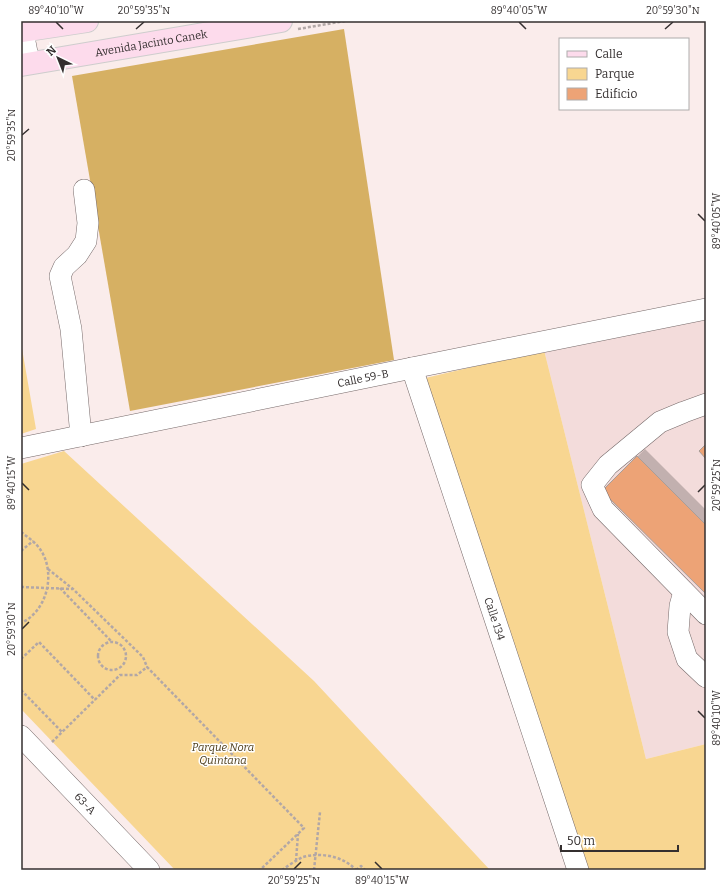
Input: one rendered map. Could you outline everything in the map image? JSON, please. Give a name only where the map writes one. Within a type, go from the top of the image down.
[{"type":"main road","points":[[22,27],[87,21]]},
{"type":"main road","name":"Avenida Jacinto Canek","points":[[25,64],[281,21]]},
{"type":"street","points":[[22,27],[25,64]]},
{"type":"street","points":[[81,436],[71,329],[60,276],[64,266],[77,255],[86,241],[88,223],[84,190]]},
{"type":"street","name":"Calle 59-B","points":[[21,448],[706,309]]},
{"type":"street","name":"Calle 134","points":[[412,368],[578,870]]},
{"type":"street","points":[[706,404],[660,422],[608,465],[592,485],[603,509],[706,614]]},
{"type":"street","points":[[684,592],[680,606],[678,632],[687,659],[706,677]]},
{"type":"street","name":"63-A","points":[[21,736],[149,870]]},
{"type":"path","points":[[21,532],[33,541],[43,553],[48,569],[48,588],[43,601],[35,613],[21,624]]},
{"type":"path","points":[[21,551],[33,541]]},
{"type":"path","points":[[48,569],[73,589],[143,657],[147,667],[304,828],[260,870]]},
{"type":"path","points":[[21,587],[73,589]]},
{"type":"path","points":[[60,588],[111,641]]},
{"type":"path","points":[[114,670],[122,666],[125,662],[126,654],[120,643],[111,641],[103,645],[98,653],[99,662],[105,668],[114,670],[120,675],[137,675],[147,667]]},
{"type":"path","points":[[21,659],[39,642],[94,700]]},
{"type":"path","points":[[50,744],[120,675]]},
{"type":"path","points":[[21,690],[62,732]]},
{"type":"path","points":[[314,870],[320,812]]},
{"type":"path","points":[[296,861],[298,834]]},
{"type":"path","points":[[282,870],[303,857],[315,856],[327,856],[340,859],[356,870],[361,866],[365,870]]},
{"type":"shaded area","points":[[344,29],[394,360],[130,411],[72,76]]},
{"type":"shaded area","points":[[706,318],[706,744],[646,759],[544,350]]},
{"type":"green space","points":[[21,343],[36,429],[21,434]]},
{"type":"green space","points":[[544,350],[646,759],[706,744],[706,870],[578,870],[417,380]]},
{"type":"green space","name":"Parque Nora Quintana","points":[[64,451],[314,681],[490,870],[175,870],[21,709],[21,464]]},
{"type":"building","points":[[706,444],[706,459],[699,451]]},
{"type":"building","points":[[637,456],[706,525],[706,594],[602,491]]}]
